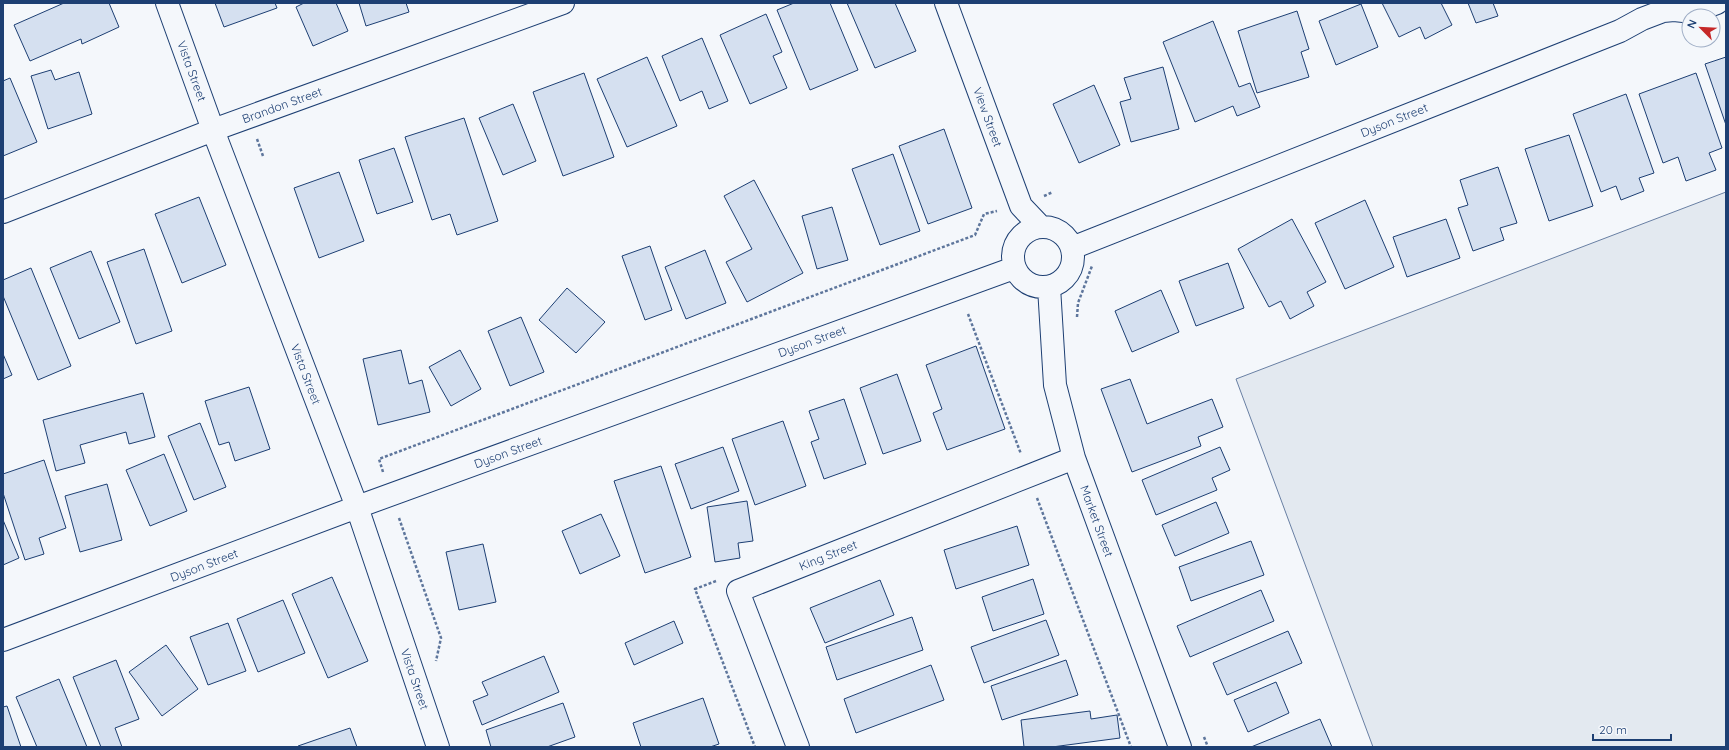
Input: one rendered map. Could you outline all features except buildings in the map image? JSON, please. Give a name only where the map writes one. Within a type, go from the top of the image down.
[{"type":"street","name":"Vista Street","points":[[167,3],[213,130],[357,507],[438,747]]},
{"type":"street","name":"Brandon Street","points":[[3,212],[213,130],[563,3]]},
{"type":"street","name":"View Street","points":[[946,3],[1021,206],[1040,226]]},
{"type":"street","name":"Dyson Street","points":[[1072,248],[1612,34],[1642,19],[1664,11],[1674,10],[1693,12],[1717,3]]},
{"type":"street","points":[[1040,226],[1054,228],[1066,237],[1072,248],[1072,264],[1062,280],[1049,287],[1035,286],[1028,283],[1022,279],[1014,268],[1013,249],[1023,232],[1040,226]]},
{"type":"street","name":"Dyson Street","points":[[3,640],[357,507],[1014,268]]},
{"type":"street","name":"Market Street","points":[[1049,287],[1055,385],[1074,458],[1180,747]]},
{"type":"street","name":"King Street","points":[[798,747],[738,591],[1074,458]]},
{"type":"path","points":[[1077,319],[1078,303],[1093,264]]},
{"type":"path","points":[[968,314],[1131,747]]},
{"type":"path","points":[[1202,732],[1208,747]]},
{"type":"shaded area","points":[[1726,192],[1726,747],[1373,747],[1236,379]]}]
